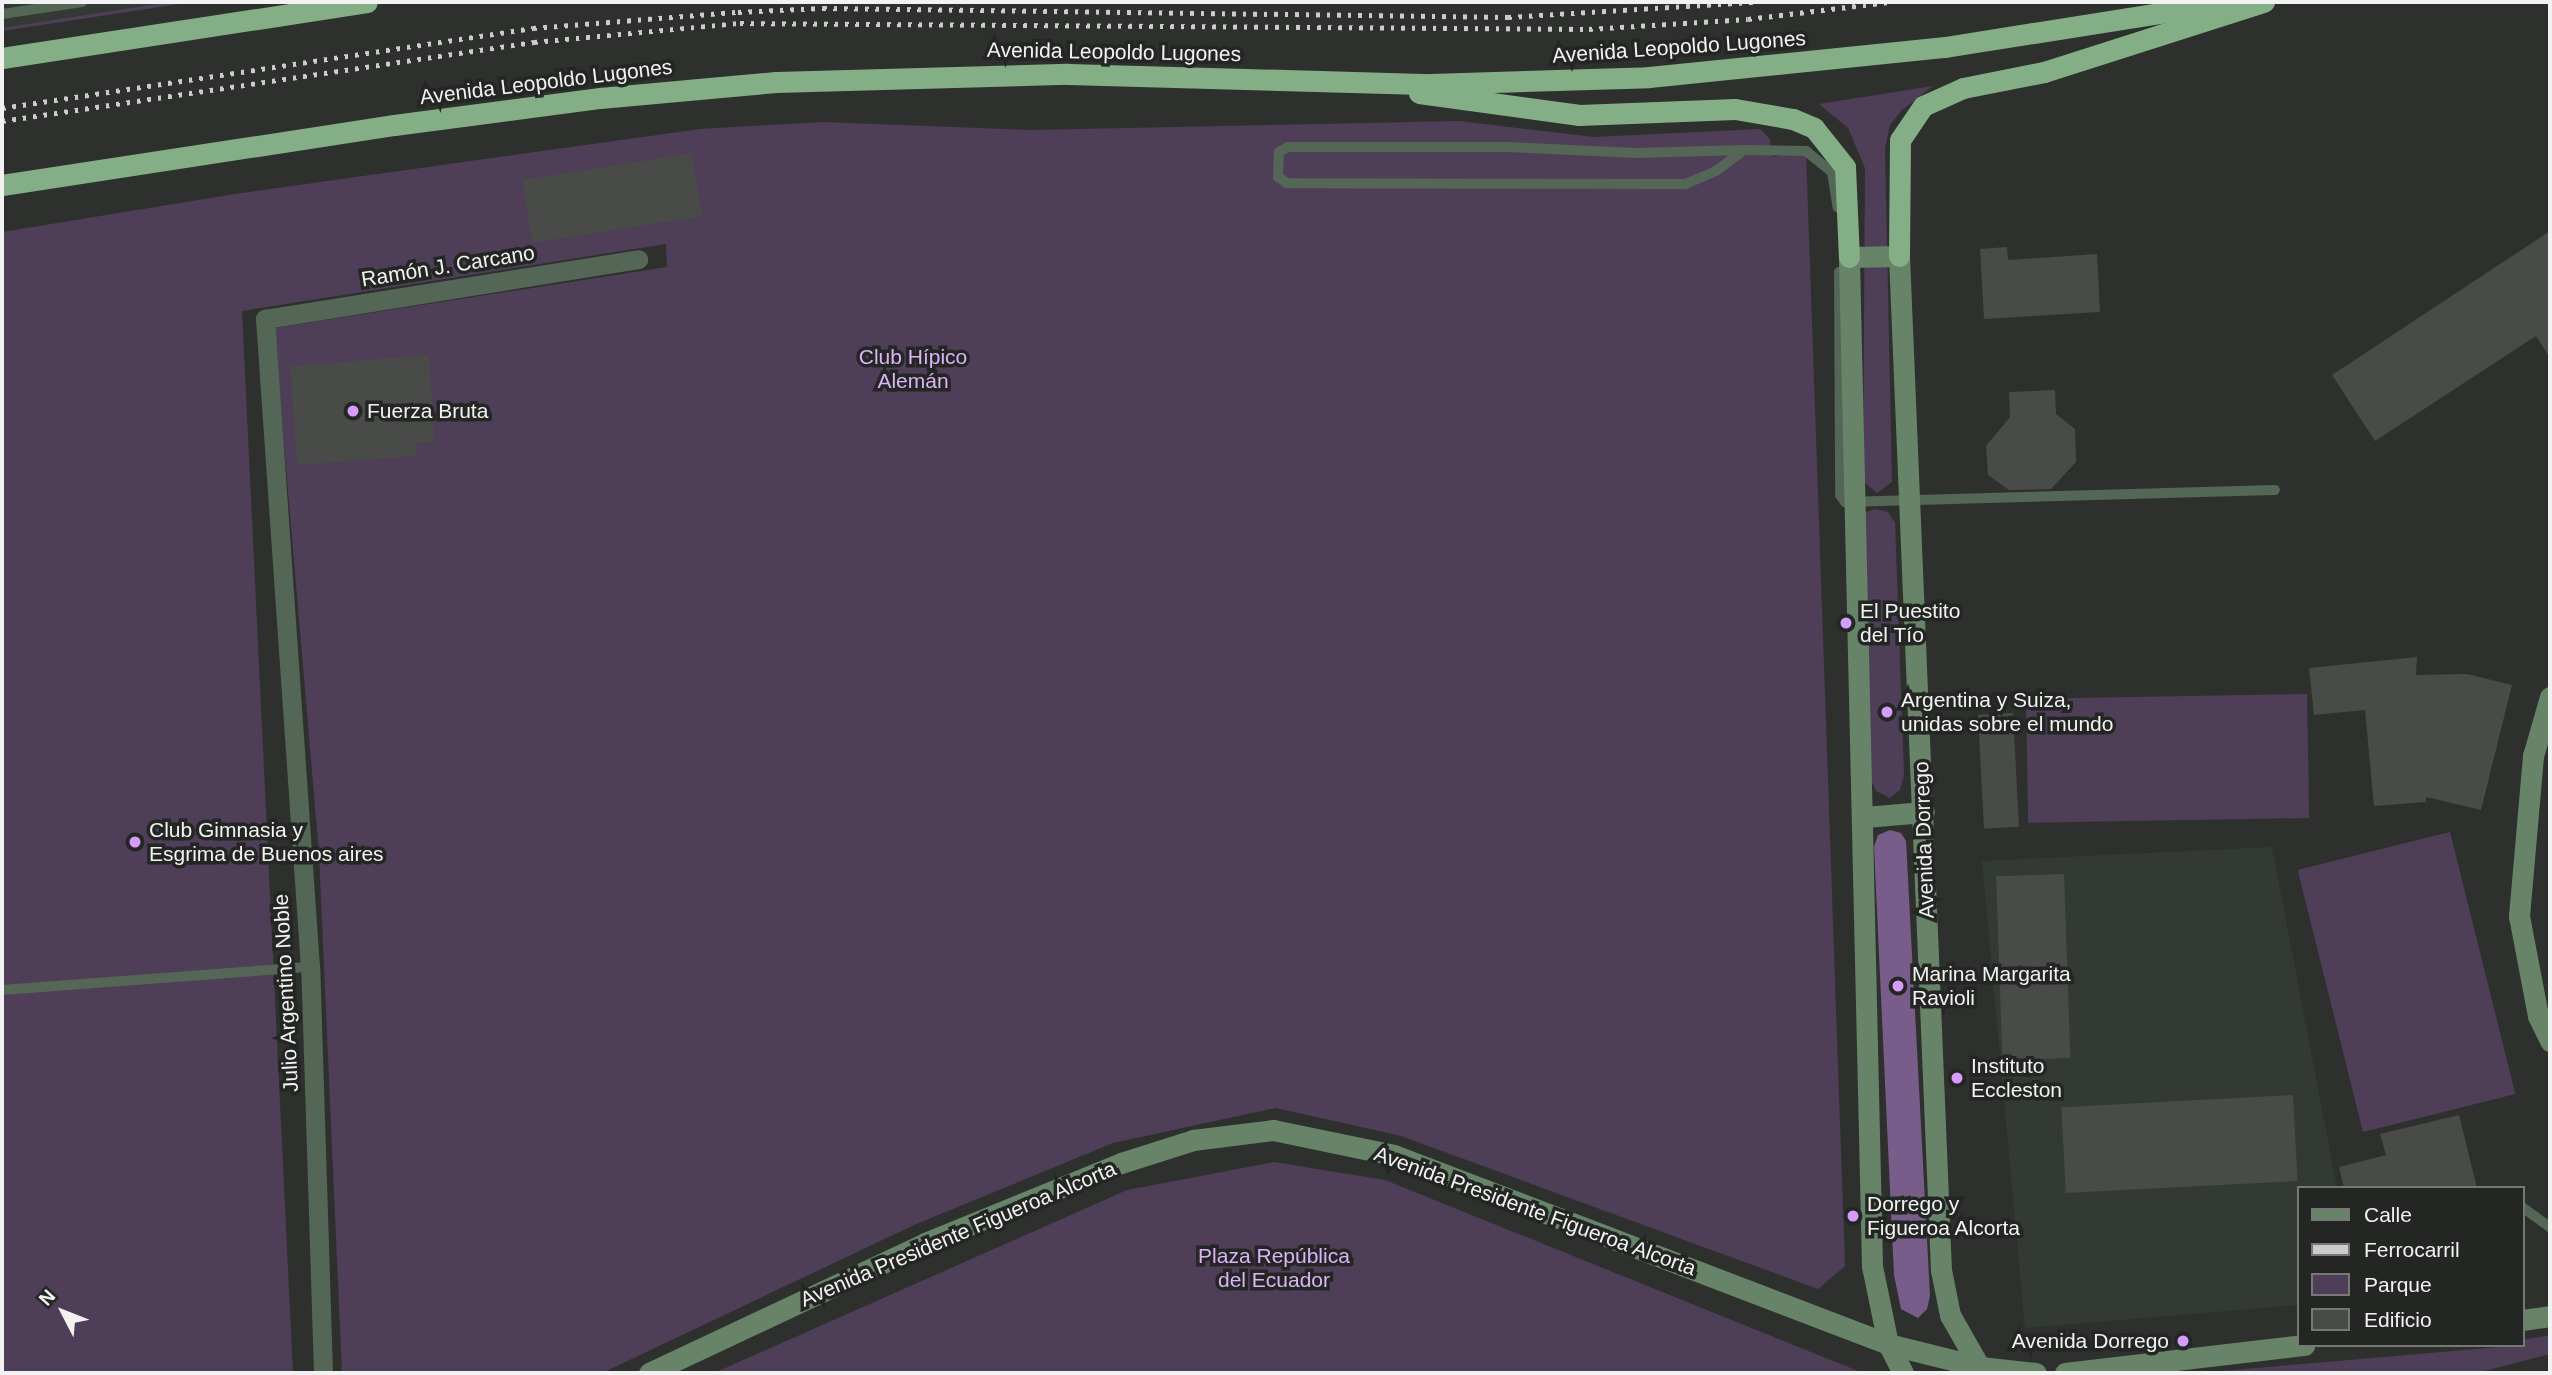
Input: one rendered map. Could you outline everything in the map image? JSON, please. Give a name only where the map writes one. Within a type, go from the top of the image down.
[{"type":"highway","points":[[2,58],[367,2]]},
{"type":"highway","name":"Avenida Leopoldo Lugones","points":[[2,186],[408,124],[600,98],[776,82],[1055,74],[1524,81],[1751,69],[1945,47],[2228,2]]},
{"type":"highway","points":[[1899,256],[1900,140],[1923,106],[1963,88],[2044,72],[2264,2]]},
{"type":"highway","points":[[1344,80],[1511,110],[1606,116],[1735,109],[1793,119],[1814,128],[1844,167],[1849,257]]},
{"type":"main road","points":[[1899,256],[1849,257],[1852,502],[1865,817],[1872,1266],[1888,1344],[1903,1373]]},
{"type":"main road","name":"Avenida Dorrego","points":[[1899,256],[1906,498],[1924,812],[1941,1270],[1950,1315],[1982,1370]]},
{"type":"main road","points":[[2550,697],[2531,767],[2519,916],[2538,1016],[2550,1041]]},
{"type":"main road","points":[[1865,817],[1924,812]]},
{"type":"main road","name":"Avenida Presidente Figueroa Alcorta","points":[[649,1373],[925,1243],[1121,1163],[1193,1139],[1273,1130],[1394,1155],[1888,1344],[1982,1370],[2036,1373]]},
{"type":"main road","points":[[2524,1320],[2550,1317]]},
{"type":"main road","points":[[2066,1373],[2296,1346]]},
{"type":"street","name":"Ramón J. Carcano","points":[[265,319],[638,259]]},
{"type":"street","name":"Julio Argentino Noble","points":[[265,319],[310,967],[323,1373]]},
{"type":"lane","points":[[2,14],[82,2]]},
{"type":"lane","points":[[1744,150],[1716,171],[1685,184],[1287,183],[1278,177],[1279,152],[1288,147],[1508,147],[1636,153],[1744,150],[1807,152],[1832,172],[1839,213],[1842,500],[1852,502],[1906,498],[2275,490]]},
{"type":"lane","points":[[2,990],[310,967]]},
{"type":"lane","points":[[2524,1208],[2550,1227]]},
{"type":"shaded area","points":[[2,2],[192,2],[2,31]]},
{"type":"shaded area","points":[[1890,830],[1901,833],[1906,841],[1930,1296],[1927,1309],[1918,1318],[1901,1309],[1894,1275],[1874,847],[1878,835]]},
{"type":"shaded area","points":[[2272,847],[2337,1186],[2296,1186],[2296,1305],[2025,1328],[1982,861]]},
{"type":"green space","points":[[169,2],[192,2],[2,31],[2,28]]},
{"type":"green space","points":[[1933,86],[1901,111],[1890,125],[1885,148],[1892,482],[1877,493],[1863,481],[1865,168],[1848,128],[1819,104]]},
{"type":"green space","name":"Club Hípico Alemán","points":[[1459,121],[1594,137],[1760,129],[1770,139],[1772,157],[1806,151],[1845,1266],[1818,1289],[1401,1136],[1276,1108],[1113,1143],[914,1225],[602,1373],[342,1373],[319,853],[274,328],[667,267],[666,244],[242,311],[293,1373],[2,1373],[2,232],[235,194],[700,129],[823,122],[1029,130]]},
{"type":"green space","points":[[1875,509],[1888,512],[1895,523],[1904,775],[1900,790],[1890,798],[1876,791],[1870,778],[1864,513]]},
{"type":"green space","points":[[2307,694],[2309,818],[2028,823],[2026,699]]},
{"type":"green space","points":[[2450,832],[2515,1094],[2363,1132],[2298,870]]},
{"type":"green space","name":"Plaza República del Ecuador","points":[[1274,1162],[1385,1180],[1863,1373],[714,1373],[1127,1190]]},
{"type":"green space","points":[[2550,1335],[2550,1354],[2477,1373],[2199,1373],[2524,1347],[2524,1340]]},
{"type":"building","points":[[692,153],[702,216],[532,243],[522,180]]},
{"type":"building","points":[[2550,231],[2550,358],[2536,336],[2375,441],[2332,375]]},
{"type":"building","points":[[2007,247],[2008,260],[2097,254],[2100,312],[1984,319],[1980,249]]},
{"type":"building","points":[[429,355],[435,442],[415,443],[416,456],[297,465],[290,366]]},
{"type":"building","points":[[2055,390],[2056,414],[2075,429],[2076,462],[2051,489],[2009,490],[1988,475],[1986,446],[2010,417],[2009,392]]},
{"type":"building","points":[[2417,657],[2416,675],[2467,674],[2512,685],[2481,810],[2426,797],[2426,802],[2374,806],[2365,710],[2314,715],[2309,668]]},
{"type":"building","points":[[2013,713],[2019,827],[1984,829],[1978,715]]},
{"type":"building","points":[[2064,874],[2070,1058],[2002,1060],[1996,876]]},
{"type":"building","points":[[2293,1095],[2298,1181],[2066,1193],[2061,1107]]},
{"type":"building","points":[[2459,1115],[2477,1186],[2344,1186],[2339,1167],[2386,1155],[2380,1134]]},
{"type":"railway","points":[[2,108],[533,28],[738,12],[823,8],[1508,17],[1756,2]]},
{"type":"railway","points":[[2,121],[534,42],[740,23],[1589,29],[1748,19],[1889,2]]},
{"type":"place","name":"Fuerza Bruta","points":[[353,411]]},
{"type":"place","name":"El Puestito del Tío","points":[[1846,623]]},
{"type":"place","name":"Argentina y Suiza, unidas sobre el mundo","points":[[1887,712]]},
{"type":"place","name":"Club Gimnasia y Esgrima de Buenos aires","points":[[135,842]]},
{"type":"place","name":"Marina Margarita Ravioli","points":[[1898,986]]},
{"type":"place","name":"Instituto Eccleston","points":[[1957,1078]]},
{"type":"place","name":"Dorrego y Figueroa Alcorta","points":[[1853,1216]]},
{"type":"place","name":"Avenida Dorrego","points":[[2183,1341]]}]
